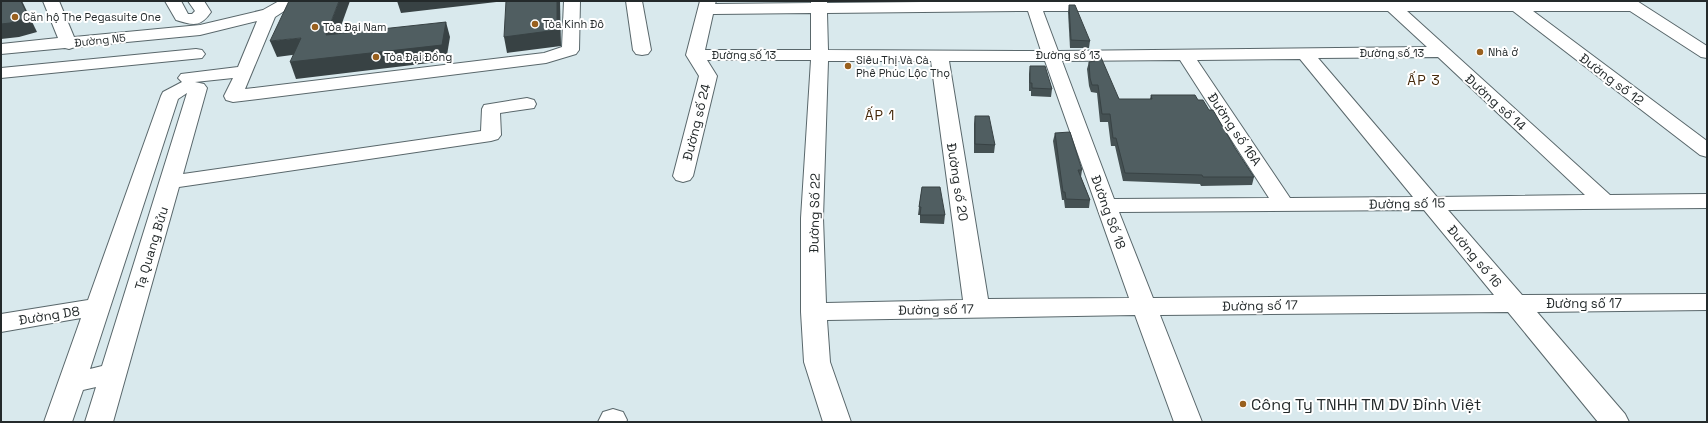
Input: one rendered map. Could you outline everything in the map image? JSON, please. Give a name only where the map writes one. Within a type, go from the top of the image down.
[{"type":"street","points":[[51,1],[69,44]]},
{"type":"street","points":[[173,1],[182,17],[197,25]]},
{"type":"street","points":[[58,422],[170,96],[185,82],[196,54],[197,25],[203,12],[196,1]]},
{"type":"street","name":"Đường N5","points":[[1,49],[69,44],[268,14],[290,1]]},
{"type":"street","points":[[268,14],[246,71],[234,96],[546,58],[570,50],[572,1]]},
{"type":"street","points":[[634,1],[642,50]]},
{"type":"street","points":[[695,55],[707,5],[819,4],[1391,4],[1517,6],[1630,3],[1707,53]]},
{"type":"street","name":"Đường Số 22","points":[[819,4],[820,55],[812,218],[814,312],[817,362],[837,422]]},
{"type":"street","name":"Đường Số 18","points":[[1033,4],[1106,206],[1188,422]]},
{"type":"street","name":"Đường số 14","points":[[1391,4],[1441,52],[1605,202]]},
{"type":"street","name":"Đường số 12","points":[[1517,6],[1707,151]]},
{"type":"street","name":"Đường số 13","points":[[695,55],[1052,56],[1441,52]]},
{"type":"street","name":"Đường số 16","points":[[1304,53],[1615,422]]},
{"type":"street","points":[[1,73],[196,54]]},
{"type":"street","name":"Đường số 16A","points":[[1185,54],[1284,204]]},
{"type":"street","name":"Đường số 24","points":[[682,176],[708,76],[695,55]]},
{"type":"street","name":"Đường số 20","points":[[939,55],[977,308]]},
{"type":"street","points":[[185,82],[246,71]]},
{"type":"street","name":"Tạ Quang Bửu","points":[[99,422],[198,88],[185,82]]},
{"type":"street","points":[[170,182],[490,135],[490,109],[527,104]]},
{"type":"street","name":"Đường số 15","points":[[1106,206],[1707,201]]},
{"type":"street","name":"Đường số 17","points":[[814,312],[1144,306],[1707,302]]},
{"type":"street","name":"Đường D8","points":[[1,323],[97,307]]},
{"type":"street","points":[[71,384],[114,373]]},
{"type":"building","points":[[1,1],[21,1],[29,18],[1,24]]},
{"type":"building","points":[[289,1],[339,1],[326,35],[446,22],[442,45],[290,62],[301,38],[270,41]]},
{"type":"building","name":"Tòa Kinh Đô","points":[[506,1],[557,1],[557,30],[504,37]]},
{"type":"building","points":[[1069,5],[1075,5],[1090,41],[1071,40]]},
{"type":"building","points":[[1095,55],[1100,55],[1119,99],[1152,99],[1151,95],[1195,95],[1198,100],[1203,100],[1209,110],[1213,110],[1254,177],[1203,177],[1202,175],[1125,173],[1116,138],[1113,138],[1110,114],[1102,114],[1098,85],[1092,85],[1090,78],[1089,62],[1095,61]]},
{"type":"building","points":[[1030,66],[1045,66],[1052,89],[1032,88],[1032,83],[1030,83]]},
{"type":"building","points":[[975,116],[989,116],[995,145],[975,144]]},
{"type":"building","points":[[1070,132],[1082,170],[1078,170],[1090,200],[1066,199],[1065,192],[1063,192],[1055,133]]},
{"type":"building","points":[[922,187],[940,187],[945,215],[920,215],[921,207],[919,207]]},
{"type":"place","name":"Căn hộ The Pegasuite One","points":[[15,17]]},
{"type":"place","name":"Tòa Kinh Đô","points":[[535,24]]},
{"type":"place","name":"Tòa Đại Nam","points":[[315,27]]},
{"type":"place","name":"Nhà ở","points":[[1480,52]]},
{"type":"place","name":"Tòa Đại Đồng","points":[[376,57]]},
{"type":"place","name":"Siêu Thị Và Cà Phê Phúc Lộc Thọ","points":[[848,66]]},
{"type":"place","name":"Công Ty TNHH TM DV Đỉnh Việt","points":[[1243,404]]},
{"type":"district","name":"ẤP 3","points":[[1424,80]]},
{"type":"district","name":"ẤP 1","points":[[880,115]]}]
